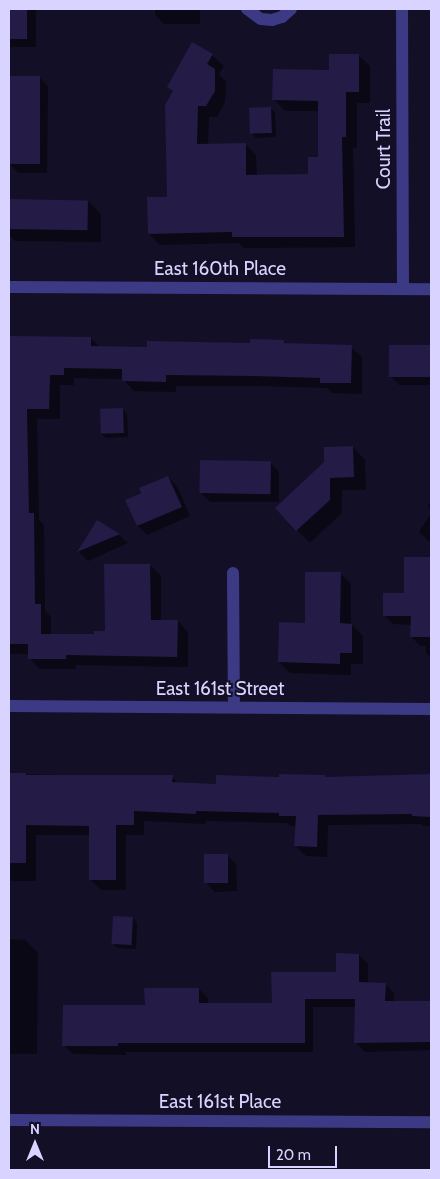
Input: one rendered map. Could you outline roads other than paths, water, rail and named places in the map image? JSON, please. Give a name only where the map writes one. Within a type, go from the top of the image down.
[{"type":"street","points":[[248,9],[261,19],[272,20],[282,17],[291,9]]},
{"type":"street","name":"Court Trail","points":[[402,9],[404,289]]},
{"type":"street","name":"East 160th Place","points":[[9,287],[431,289]]},
{"type":"street","points":[[233,573],[234,707]]},
{"type":"street","name":"East 161st Street","points":[[9,706],[431,709]]},
{"type":"street","name":"East 161st Place","points":[[9,1120],[431,1122]]}]
